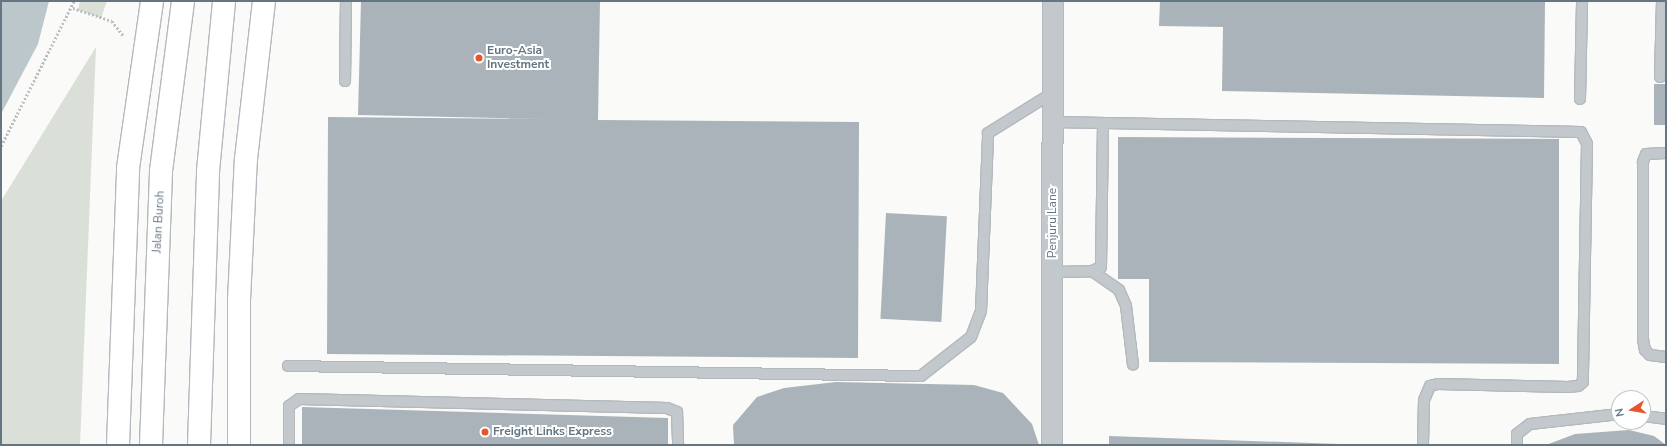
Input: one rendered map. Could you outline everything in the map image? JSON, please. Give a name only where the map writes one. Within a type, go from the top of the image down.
[{"type":"highway","points":[[118,445],[128,168],[152,1]]},
{"type":"highway","name":"Jalan Buroh","points":[[151,445],[161,170],[183,1]]},
{"type":"highway","points":[[200,445],[208,171],[224,1]]},
{"type":"highway","points":[[239,445],[239,300],[246,159],[264,1]]},
{"type":"street","name":"Penjuru Lane","points":[[1052,445],[1053,272],[1051,94],[1053,1]]},
{"type":"lane","points":[[345,82],[346,1]]},
{"type":"lane","points":[[1580,99],[1582,1]]},
{"type":"lane","points":[[1660,77],[1662,1]]},
{"type":"lane","points":[[288,366],[921,376],[971,337],[981,311],[988,133],[1051,94]]},
{"type":"lane","points":[[1052,122],[1581,132],[1587,144],[1582,382],[1578,386],[1568,387],[1438,384],[1430,386],[1424,400],[1423,445]]},
{"type":"lane","points":[[1053,272],[1092,271],[1101,267],[1103,123]]},
{"type":"lane","points":[[1666,153],[1646,154],[1643,162],[1644,350],[1650,355],[1666,357]]},
{"type":"lane","points":[[1092,271],[1119,290],[1126,306],[1133,366]]},
{"type":"lane","points":[[289,445],[289,406],[299,399],[667,408],[677,412],[678,445]]},
{"type":"lane","points":[[1517,445],[1518,434],[1530,424],[1611,415]]},
{"type":"lane","points":[[1651,417],[1666,419]]},
{"type":"path","points":[[1,146],[74,1]]},
{"type":"shaded area","points":[[1,1],[49,1],[38,44],[1,114]]},
{"type":"shaded area","points":[[80,1],[107,1],[101,18],[78,10]]},
{"type":"shaded area","points":[[96,47],[80,445],[1,445],[1,201]]},
{"type":"building","points":[[361,1],[600,1],[598,120],[859,122],[858,358],[327,354],[328,117],[550,119],[358,115]]},
{"type":"building","points":[[1160,1],[1545,1],[1544,98],[1222,91],[1223,27],[1159,26]]},
{"type":"building","points":[[1654,84],[1666,84],[1666,125],[1654,125]]},
{"type":"building","points":[[1118,137],[1559,139],[1559,364],[1149,362],[1149,279],[1118,279]]},
{"type":"building","points":[[886,213],[947,216],[941,322],[880,319]]},
{"type":"building","points":[[836,382],[974,385],[1003,393],[1032,424],[1039,445],[734,445],[733,425],[757,397],[784,388]]},
{"type":"building","name":"Freight Links Express","points":[[302,407],[668,418],[668,445],[302,445]]},
{"type":"building","points":[[1629,430],[1654,436],[1666,445],[1546,445],[1575,434]]},
{"type":"building","points":[[1109,436],[1339,444],[1339,445],[1109,445]]},
{"type":"place","name":"Euro-Asia Investment","points":[[479,58]]},
{"type":"place","name":"Freight Links Express","points":[[485,432]]}]
